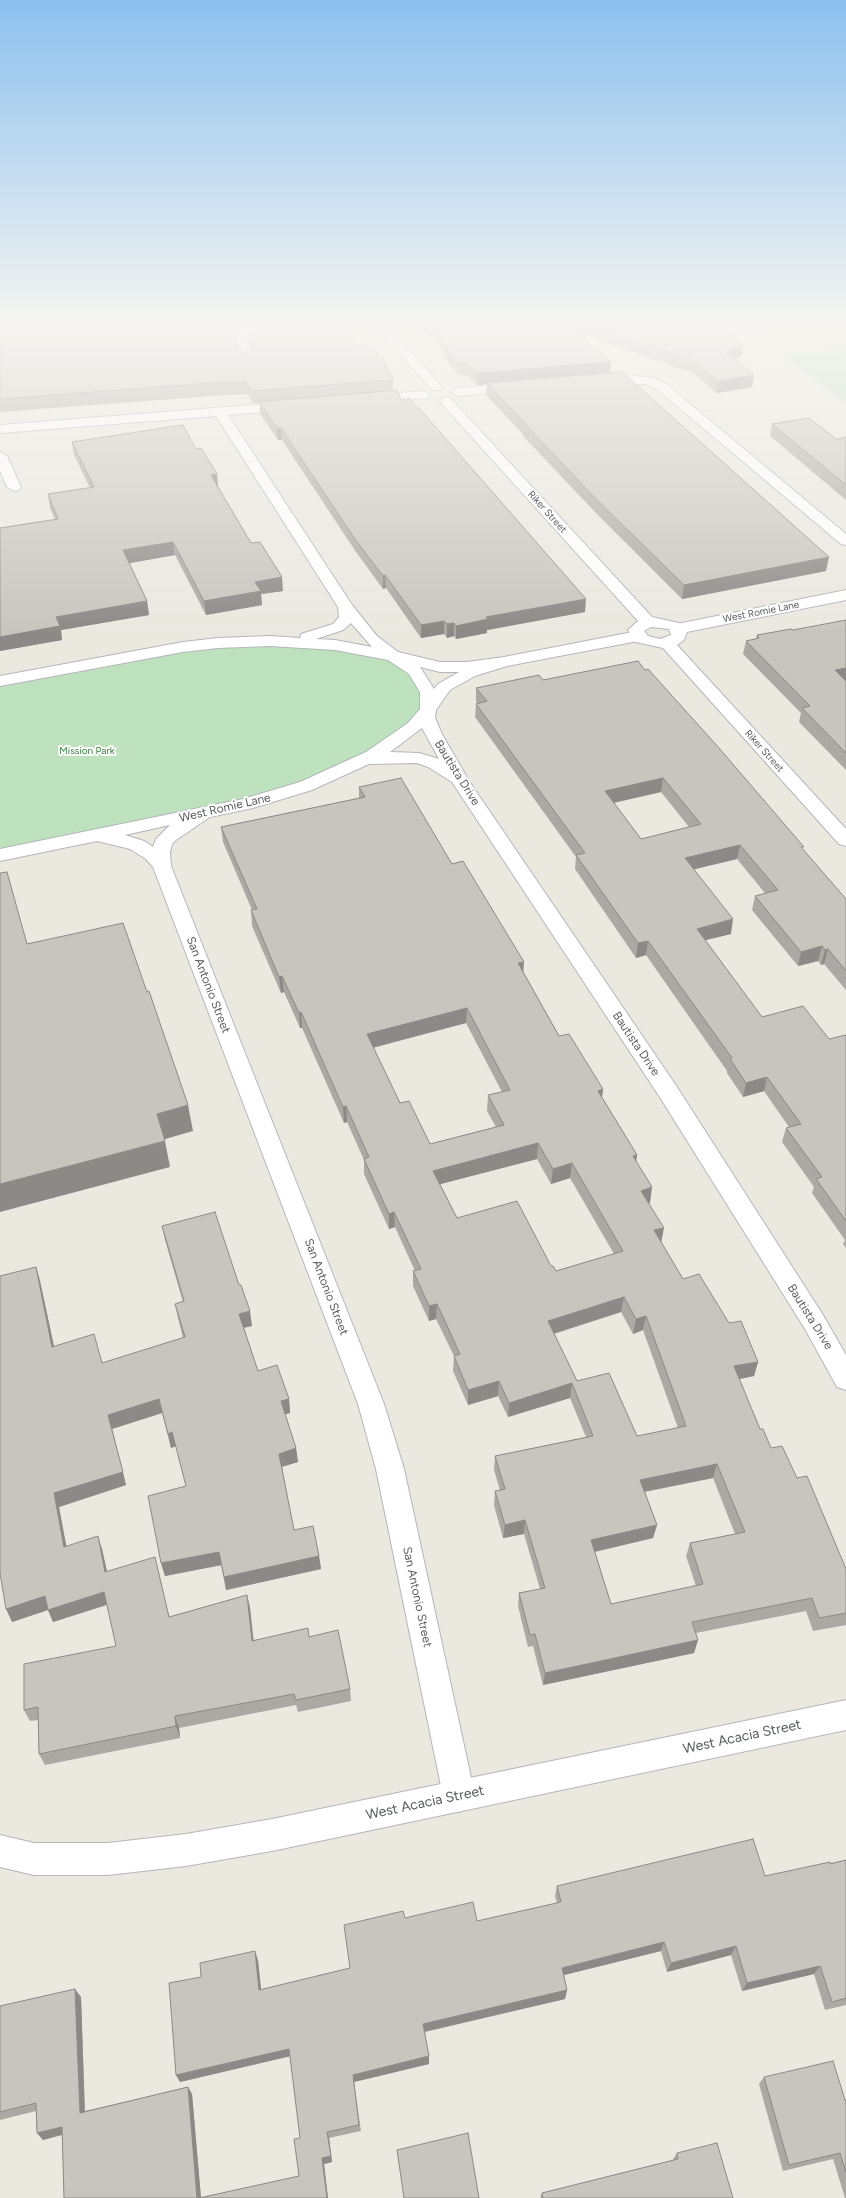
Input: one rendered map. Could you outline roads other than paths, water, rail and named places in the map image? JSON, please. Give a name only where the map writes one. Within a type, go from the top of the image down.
[{"type":"street","points":[[0,429],[17,428]]},
{"type":"street","points":[[230,428],[346,607],[370,639],[393,656]]},
{"type":"street","name":"Riker Street","points":[[479,428],[648,622]]},
{"type":"street","points":[[711,428],[846,541]]},
{"type":"street","points":[[0,456],[14,487]]},
{"type":"street","name":"West Romie Lane","points":[[676,629],[846,595]]},
{"type":"street","points":[[284,641],[322,634],[338,627],[347,618],[346,607]]},
{"type":"street","points":[[648,622],[664,623],[676,629],[679,632],[678,638],[667,643],[653,643],[638,636],[638,628],[648,622]]},
{"type":"street","name":"West Romie Lane","points":[[0,681],[183,647],[248,641],[284,641],[335,645],[393,656],[428,665],[454,668],[504,662],[638,636]]},
{"type":"street","name":"Riker Street","points":[[667,643],[846,840]]},
{"type":"street","name":"West Romie Lane","points":[[393,656],[415,671],[420,677],[428,692],[428,710]]},
{"type":"street","name":"West Romie Lane","points":[[0,856],[278,796],[306,786],[362,761],[403,735],[414,727],[428,710],[439,692],[450,682],[469,673],[504,662]]},
{"type":"street","name":"Bautista Drive","points":[[428,710],[427,718],[433,734],[460,781],[669,1093],[814,1322],[846,1379]]},
{"type":"street","points":[[362,761],[390,757],[419,758],[434,763],[460,781]]},
{"type":"street","name":"San Antonio Street","points":[[206,812],[177,829],[169,836],[163,844],[161,853],[162,866],[371,1404],[390,1469],[460,1796]]},
{"type":"street","points":[[88,837],[124,840],[146,850],[162,866]]},
{"type":"street","name":"West Acacia Street","points":[[0,1851],[34,1859],[108,1859],[186,1850],[272,1835],[846,1715]]},
{"type":"park label","name":"Mission Park","points":[[87,751]]}]
